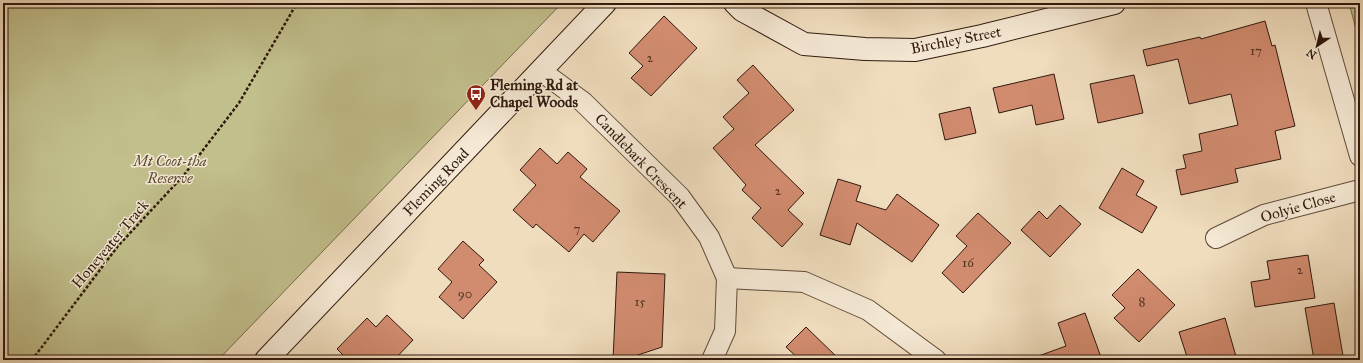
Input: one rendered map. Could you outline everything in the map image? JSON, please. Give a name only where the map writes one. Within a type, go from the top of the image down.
[{"type":"street","name":"Fleming Road","points":[[266,360],[605,3]]},
{"type":"street","name":"Birchley Street","points":[[735,3],[742,10],[804,44],[865,50],[915,50],[982,36],[1074,8],[1114,3]]},
{"type":"street","points":[[1316,3],[1360,156]]},
{"type":"street","name":"Candlebark Crescent","points":[[542,71],[583,102],[680,197],[709,237],[727,278],[725,331],[712,360]]},
{"type":"street","name":"Oolyie Close","points":[[1216,238],[1264,215],[1360,190]]},
{"type":"street","points":[[727,278],[804,282],[868,310],[936,360]]},
{"type":"path","name":"Honeyeater Track","points":[[32,360],[118,246],[184,175],[239,103],[297,3]]},
{"type":"green space","name":"Mt Coot-tha Reserve","points":[[3,3],[562,3],[218,360],[3,360]]},
{"type":"green space","points":[[1349,3],[1360,3],[1360,44]]},
{"type":"building","points":[[664,16],[697,48],[651,96],[631,78],[643,66],[629,53]]},
{"type":"building","points":[[1265,21],[1272,46],[1275,45],[1295,126],[1275,131],[1281,159],[1235,169],[1238,182],[1181,195],[1176,170],[1186,168],[1183,155],[1202,151],[1199,134],[1238,125],[1231,94],[1189,104],[1178,59],[1147,66],[1143,50],[1200,37],[1201,39]]},
{"type":"building","points":[[753,65],[794,110],[755,145],[804,193],[788,210],[803,224],[782,247],[752,218],[761,208],[742,190],[746,185],[713,148],[734,129],[723,117],[749,93],[737,80]]},
{"type":"building","points":[[1054,74],[1064,119],[1036,125],[1032,105],[999,113],[993,88]]},
{"type":"building","points":[[1134,75],[1143,113],[1098,123],[1090,84]]},
{"type":"building","points":[[970,107],[976,133],[945,140],[939,114]]},
{"type":"building","points":[[540,148],[557,164],[568,152],[587,169],[580,177],[620,211],[593,242],[584,234],[569,252],[536,224],[533,228],[513,210],[536,185],[520,170]]},
{"type":"building","points":[[1122,168],[1144,181],[1136,195],[1157,207],[1142,233],[1099,208]]},
{"type":"building","points":[[838,179],[861,186],[856,201],[886,210],[897,194],[939,225],[912,262],[857,223],[850,245],[820,235]]},
{"type":"building","points":[[1060,205],[1081,224],[1050,257],[1021,230],[1039,211],[1047,219]]},
{"type":"building","points":[[978,213],[1011,243],[963,293],[942,273],[967,246],[956,236]]},
{"type":"building","points":[[463,241],[484,260],[479,265],[497,282],[463,319],[439,297],[452,282],[438,269]]},
{"type":"building","points":[[1308,255],[1315,298],[1255,307],[1251,282],[1270,279],[1267,261]]},
{"type":"building","points":[[1138,269],[1175,305],[1139,342],[1114,318],[1125,308],[1112,295]]},
{"type":"building","points":[[617,272],[665,274],[662,347],[623,360],[613,360]]},
{"type":"building","points":[[1334,303],[1343,356],[1314,360],[1305,308]]},
{"type":"building","points":[[1085,313],[1102,360],[1033,360],[1033,358],[1066,346],[1058,323]]},
{"type":"building","points":[[387,315],[413,340],[394,360],[348,360],[337,349],[367,318],[376,327]]},
{"type":"building","points":[[1225,318],[1237,360],[1188,360],[1179,332]]},
{"type":"building","points":[[806,327],[840,360],[800,360],[786,347]]},
{"type":"place","name":"Fleming Rd at Chapel Woods","points":[[476,111]]}]
